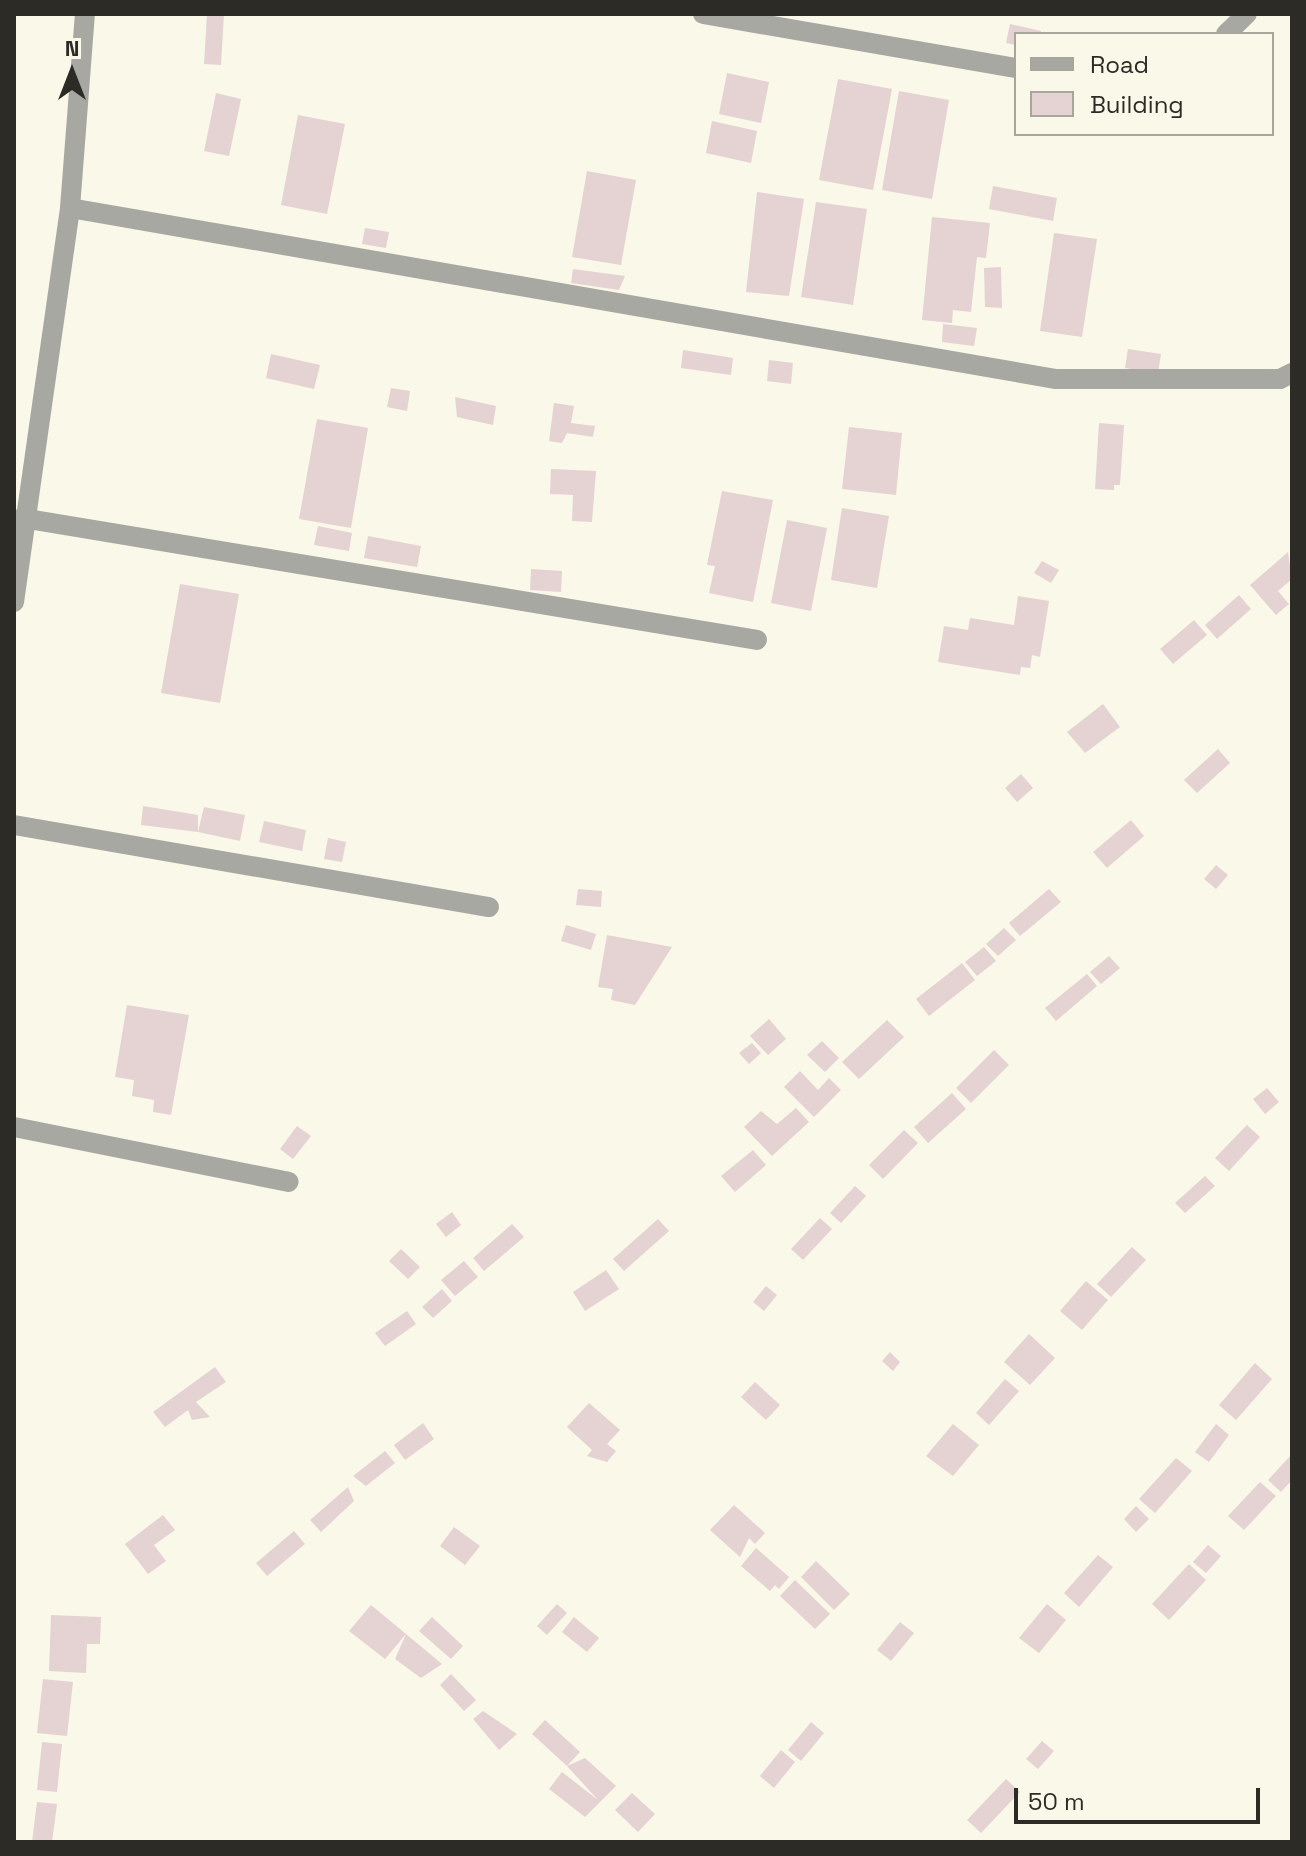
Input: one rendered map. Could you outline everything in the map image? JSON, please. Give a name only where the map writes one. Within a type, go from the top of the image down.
[{"type":"street","points":[[14,602],[22,518],[70,208],[85,14]]},
{"type":"street","points":[[703,14],[1014,68]]},
{"type":"street","points":[[1228,32],[1247,14]]},
{"type":"street","points":[[70,208],[1056,379],[1280,379],[1292,373]]},
{"type":"street","points":[[22,518],[757,640]]},
{"type":"street","points":[[14,825],[489,907]]},
{"type":"street","points":[[14,1127],[289,1182]]},
{"type":"building","points":[[207,14],[224,14],[221,65],[204,64]]},
{"type":"building","points":[[1010,24],[1041,31],[1014,32],[1014,45],[1006,43]]},
{"type":"building","points":[[727,73],[769,82],[761,123],[719,114]]},
{"type":"building","points":[[838,79],[892,89],[873,190],[819,180]]},
{"type":"building","points":[[899,91],[949,100],[932,199],[882,190]]},
{"type":"building","points":[[216,93],[241,99],[229,156],[204,151]]},
{"type":"building","points":[[298,115],[345,124],[327,214],[281,205]]},
{"type":"building","points":[[712,121],[757,131],[751,163],[706,153]]},
{"type":"building","points":[[587,171],[636,180],[621,265],[572,257]]},
{"type":"building","points":[[993,186],[1057,198],[1053,221],[989,209]]},
{"type":"building","points":[[757,192],[804,199],[789,296],[746,292]]},
{"type":"building","points":[[816,202],[867,209],[853,305],[801,297]]},
{"type":"building","points":[[932,217],[990,223],[986,258],[977,257],[971,312],[953,310],[952,323],[922,320]]},
{"type":"building","points":[[365,228],[389,232],[386,248],[362,244]]},
{"type":"building","points":[[1054,233],[1097,239],[1082,337],[1040,331]]},
{"type":"building","points":[[1001,267],[1002,308],[985,307],[984,268]]},
{"type":"building","points":[[573,269],[625,276],[619,290],[571,283]]},
{"type":"building","points":[[943,324],[977,328],[974,346],[942,342]]},
{"type":"building","points":[[1128,349],[1161,354],[1158,373],[1125,368]]},
{"type":"building","points":[[683,350],[733,358],[731,375],[681,368]]},
{"type":"building","points":[[271,354],[320,365],[314,389],[266,378]]},
{"type":"building","points":[[769,360],[793,363],[791,384],[767,381]]},
{"type":"building","points":[[391,388],[410,391],[407,411],[387,407]]},
{"type":"building","points":[[455,397],[496,406],[493,425],[457,417]]},
{"type":"building","points":[[554,403],[574,406],[571,423],[595,426],[593,437],[567,433],[562,443],[549,441]]},
{"type":"building","points":[[317,419],[368,428],[351,528],[299,519]]},
{"type":"building","points":[[1099,423],[1124,425],[1120,485],[1114,485],[1114,490],[1095,489]]},
{"type":"building","points":[[849,427],[902,433],[896,495],[842,489]]},
{"type":"building","points":[[551,469],[596,471],[592,522],[572,521],[573,495],[550,494]]},
{"type":"building","points":[[722,491],[773,500],[753,602],[709,593],[715,566],[707,565]]},
{"type":"building","points":[[842,508],[889,516],[877,588],[831,580]]},
{"type":"building","points":[[787,520],[827,528],[811,611],[771,603]]},
{"type":"building","points":[[318,526],[352,533],[349,551],[314,545]]},
{"type":"building","points":[[368,536],[421,546],[417,567],[364,558]]},
{"type":"building","points":[[1288,552],[1292,579],[1278,591],[1289,604],[1276,615],[1250,585]]},
{"type":"building","points":[[1042,561],[1059,570],[1051,583],[1034,573]]},
{"type":"building","points":[[531,569],[562,571],[561,592],[530,590]]},
{"type":"building","points":[[180,584],[239,594],[220,703],[161,693]]},
{"type":"building","points":[[1239,595],[1251,609],[1217,639],[1205,625]]},
{"type":"building","points":[[1018,596],[1049,601],[1040,657],[1032,655],[1030,668],[1021,667],[1020,675],[938,662],[944,626],[968,630],[970,618],[1014,625]]},
{"type":"building","points":[[1194,620],[1207,635],[1173,664],[1160,649]]},
{"type":"building","points":[[1103,704],[1120,727],[1085,753],[1067,732]]},
{"type":"building","points":[[1218,749],[1230,763],[1197,793],[1184,780]]},
{"type":"building","points":[[1021,774],[1033,788],[1017,802],[1005,788]]},
{"type":"building","points":[[143,806],[198,815],[198,832],[141,825]]},
{"type":"building","points":[[204,807],[245,815],[240,841],[198,832]]},
{"type":"building","points":[[1131,820],[1144,836],[1107,868],[1093,852]]},
{"type":"building","points":[[264,821],[306,830],[302,851],[259,842]]},
{"type":"building","points":[[328,838],[346,842],[342,862],[324,859]]},
{"type":"building","points":[[1216,865],[1228,875],[1216,889],[1204,879]]},
{"type":"building","points":[[578,889],[602,891],[601,907],[576,905]]},
{"type":"building","points":[[1049,889],[1061,902],[1020,936],[1009,923]]},
{"type":"building","points":[[566,925],[596,934],[591,950],[561,941]]},
{"type":"building","points":[[1004,928],[1016,940],[998,956],[986,944]]},
{"type":"building","points":[[607,935],[672,947],[635,1005],[611,1000],[613,989],[598,987]]},
{"type":"building","points":[[984,947],[996,961],[977,976],[965,962]]},
{"type":"building","points":[[1109,956],[1120,968],[1101,984],[1090,972]]},
{"type":"building","points":[[962,963],[975,980],[929,1016],[916,999]]},
{"type":"building","points":[[1087,974],[1097,986],[1056,1021],[1045,1008]]},
{"type":"building","points":[[127,1005],[189,1015],[171,1115],[153,1112],[154,1100],[132,1096],[134,1080],[115,1077]]},
{"type":"building","points":[[769,1019],[786,1039],[768,1055],[750,1036]]},
{"type":"building","points":[[887,1020],[904,1037],[859,1079],[842,1062]]},
{"type":"building","points":[[822,1041],[839,1058],[825,1072],[807,1055]]},
{"type":"building","points":[[752,1043],[761,1053],[749,1064],[739,1053]]},
{"type":"building","points":[[994,1050],[1009,1065],[971,1103],[956,1088]]},
{"type":"building","points":[[800,1071],[818,1090],[829,1078],[841,1090],[814,1117],[784,1087]]},
{"type":"building","points":[[1267,1088],[1279,1102],[1265,1114],[1253,1099]]},
{"type":"building","points":[[952,1093],[966,1109],[928,1143],[914,1127]]},
{"type":"building","points":[[796,1108],[809,1122],[772,1156],[744,1127],[761,1111],[777,1124]]},
{"type":"building","points":[[1247,1125],[1260,1137],[1229,1171],[1215,1158]]},
{"type":"building","points":[[297,1126],[311,1136],[293,1159],[280,1149]]},
{"type":"building","points":[[904,1130],[918,1143],[883,1179],[869,1165]]},
{"type":"building","points":[[753,1150],[766,1165],[735,1192],[721,1176]]},
{"type":"building","points":[[1205,1176],[1215,1186],[1185,1213],[1175,1203]]},
{"type":"building","points":[[855,1186],[866,1196],[841,1223],[830,1213]]},
{"type":"building","points":[[452,1212],[461,1225],[446,1237],[436,1224]]},
{"type":"building","points":[[820,1218],[832,1229],[803,1260],[791,1249]]},
{"type":"building","points":[[658,1219],[669,1231],[624,1271],[613,1259]]},
{"type":"building","points":[[512,1224],[524,1237],[484,1271],[473,1258]]},
{"type":"building","points":[[1132,1247],[1146,1260],[1111,1297],[1097,1284]]},
{"type":"building","points":[[401,1249],[420,1267],[408,1279],[389,1261]]},
{"type":"building","points":[[464,1261],[478,1277],[455,1296],[441,1280]]},
{"type":"building","points":[[606,1270],[619,1289],[585,1311],[573,1292]]},
{"type":"building","points":[[1086,1281],[1108,1300],[1082,1330],[1060,1311]]},
{"type":"building","points":[[766,1286],[777,1295],[764,1311],[753,1302]]},
{"type":"building","points":[[442,1289],[452,1301],[433,1318],[422,1307]]},
{"type":"building","points":[[407,1311],[416,1324],[385,1346],[375,1333]]},
{"type":"building","points":[[1029,1334],[1055,1358],[1030,1385],[1004,1362]]},
{"type":"building","points":[[890,1352],[900,1362],[893,1371],[882,1361]]},
{"type":"building","points":[[1255,1363],[1272,1379],[1236,1420],[1219,1405]]},
{"type":"building","points":[[215,1367],[226,1382],[196,1402],[210,1417],[192,1420],[188,1410],[165,1427],[153,1412]]},
{"type":"building","points":[[1005,1379],[1019,1391],[989,1425],[976,1413]]},
{"type":"building","points":[[755,1382],[780,1405],[766,1420],[741,1397]]},
{"type":"building","points":[[589,1403],[620,1430],[607,1444],[616,1451],[607,1462],[587,1456],[592,1450],[567,1427]]},
{"type":"building","points":[[423,1423],[434,1439],[405,1460],[394,1445]]},
{"type":"building","points":[[953,1424],[979,1445],[953,1476],[926,1456]]},
{"type":"building","points":[[1216,1424],[1229,1435],[1209,1462],[1195,1452]]},
{"type":"building","points":[[385,1451],[395,1463],[366,1486],[353,1476]]},
{"type":"building","points":[[1292,1454],[1292,1480],[1281,1492],[1268,1480]]},
{"type":"building","points":[[1176,1458],[1192,1471],[1155,1513],[1139,1499]]},
{"type":"building","points":[[1260,1482],[1276,1496],[1244,1530],[1228,1516]]},
{"type":"building","points":[[348,1487],[354,1501],[321,1532],[310,1520]]},
{"type":"building","points":[[734,1505],[765,1533],[755,1544],[749,1538],[740,1557],[710,1530]]},
{"type":"building","points":[[1136,1506],[1149,1519],[1136,1532],[1124,1519]]},
{"type":"building","points":[[163,1515],[175,1530],[154,1545],[166,1561],[148,1574],[125,1544]]},
{"type":"building","points":[[454,1527],[480,1546],[465,1565],[440,1546]]},
{"type":"building","points":[[294,1531],[305,1544],[267,1576],[256,1563]]},
{"type":"building","points":[[1208,1545],[1221,1556],[1206,1573],[1193,1562]]},
{"type":"building","points":[[756,1548],[789,1577],[779,1589],[775,1585],[770,1591],[741,1566]]},
{"type":"building","points":[[1098,1555],[1113,1567],[1079,1607],[1064,1593]]},
{"type":"building","points":[[816,1561],[850,1594],[834,1610],[801,1577]]},
{"type":"building","points":[[1189,1564],[1206,1580],[1169,1620],[1152,1604]]},
{"type":"building","points":[[795,1580],[830,1614],[815,1629],[780,1596]]},
{"type":"building","points":[[557,1604],[567,1613],[547,1635],[537,1626]]},
{"type":"building","points":[[1047,1604],[1066,1620],[1039,1653],[1019,1638]]},
{"type":"building","points":[[371,1605],[406,1634],[385,1659],[349,1631]]},
{"type":"building","points":[[51,1615],[101,1617],[100,1644],[87,1644],[86,1673],[49,1671]]},
{"type":"building","points":[[432,1617],[463,1646],[451,1659],[419,1631]]},
{"type":"building","points":[[574,1617],[599,1638],[587,1652],[562,1632]]},
{"type":"building","points":[[900,1622],[914,1633],[891,1661],[877,1650]]},
{"type":"building","points":[[406,1634],[442,1664],[421,1678],[395,1659]]},
{"type":"building","points":[[451,1674],[476,1700],[464,1711],[440,1685]]},
{"type":"building","points":[[43,1679],[73,1682],[67,1736],[37,1733]]},
{"type":"building","points":[[483,1711],[517,1734],[499,1750],[473,1719]]},
{"type":"building","points":[[545,1720],[580,1752],[567,1766],[532,1734]]},
{"type":"building","points":[[811,1722],[824,1733],[801,1761],[788,1750]]},
{"type":"building","points":[[1042,1741],[1054,1751],[1038,1769],[1026,1759]]},
{"type":"building","points":[[42,1742],[62,1744],[57,1792],[37,1790]]},
{"type":"building","points":[[781,1750],[795,1762],[774,1788],[760,1776]]},
{"type":"building","points":[[585,1758],[616,1786],[585,1817],[549,1789],[562,1772],[598,1800],[567,1766]]},
{"type":"building","points":[[1006,1779],[1020,1792],[981,1833],[967,1820]]},
{"type":"building","points":[[632,1793],[655,1814],[638,1832],[615,1810]]},
{"type":"building","points":[[37,1802],[57,1804],[52,1842],[32,1842]]}]
